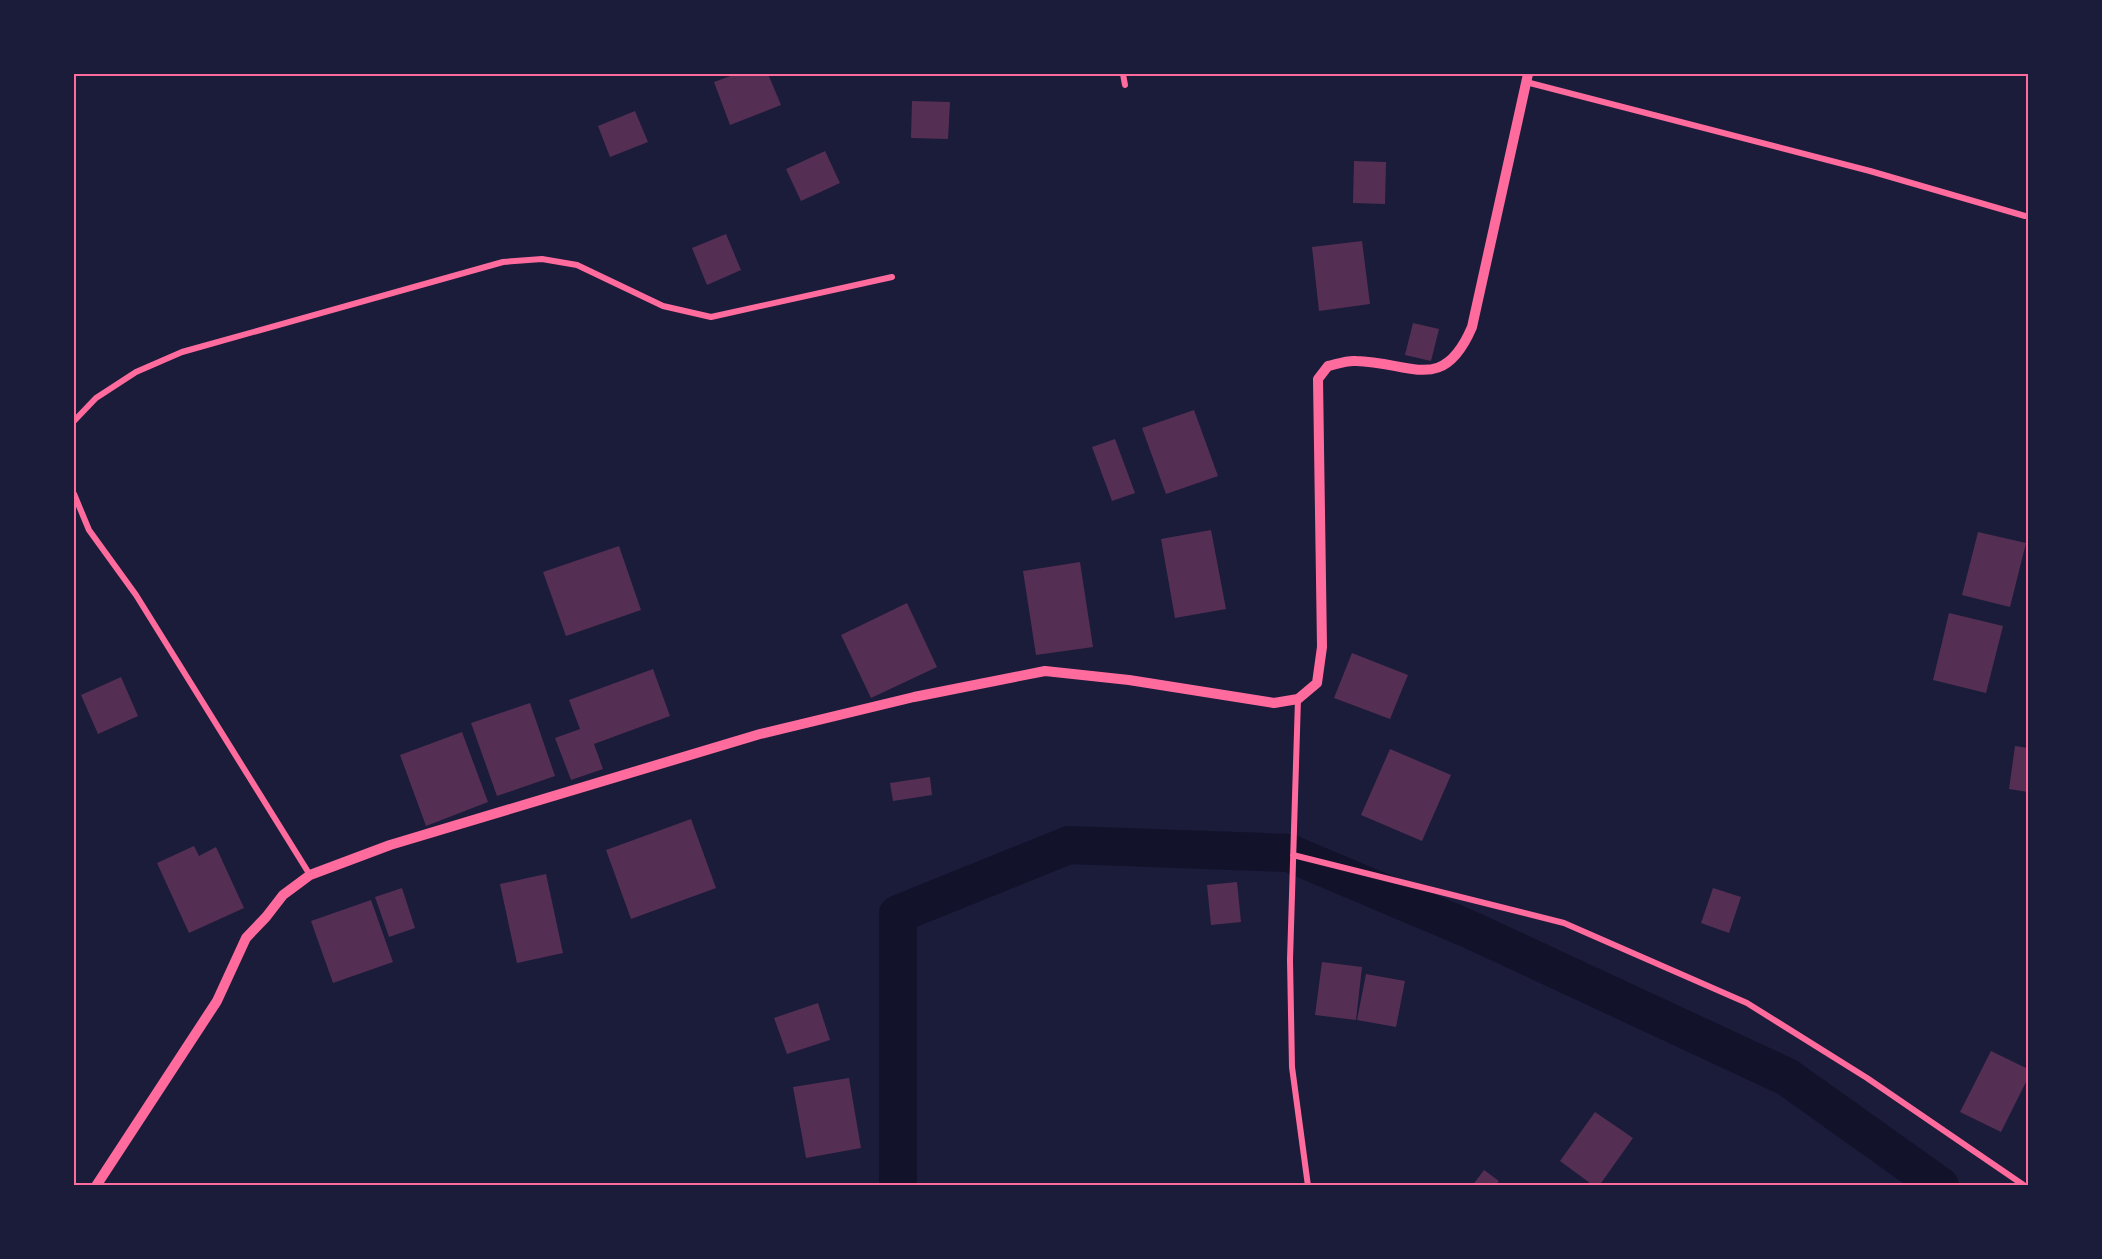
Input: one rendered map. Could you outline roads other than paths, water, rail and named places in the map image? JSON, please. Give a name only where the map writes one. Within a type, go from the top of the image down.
[{"type":"street","points":[[1123,74],[1125,85]]},
{"type":"street","points":[[96,1185],[217,1001],[246,938],[267,917],[283,895],[310,875],[390,845],[760,734],[914,697],[1045,671],[1129,680],[1274,703],[1298,699],[1317,683],[1322,647],[1318,379],[1328,366],[1354,360],[1431,371],[1452,361],[1465,345],[1472,327],[1527,78],[1870,171],[2025,216]]},
{"type":"street","points":[[74,421],[96,398],[136,372],[182,352],[503,262],[542,259],[577,265],[663,306],[711,317],[892,277]]},
{"type":"street","points":[[74,494],[89,530],[136,595],[310,875]]},
{"type":"street","points":[[1298,699],[1290,960],[1292,1067],[1308,1185]]},
{"type":"street","points":[[1293,855],[1564,923],[1748,1003],[1867,1078],[2025,1185]]},
{"type":"waterway","points":[[898,1186],[898,914],[1069,845],[1289,853],[1471,930],[1787,1077],[1940,1186]]}]
